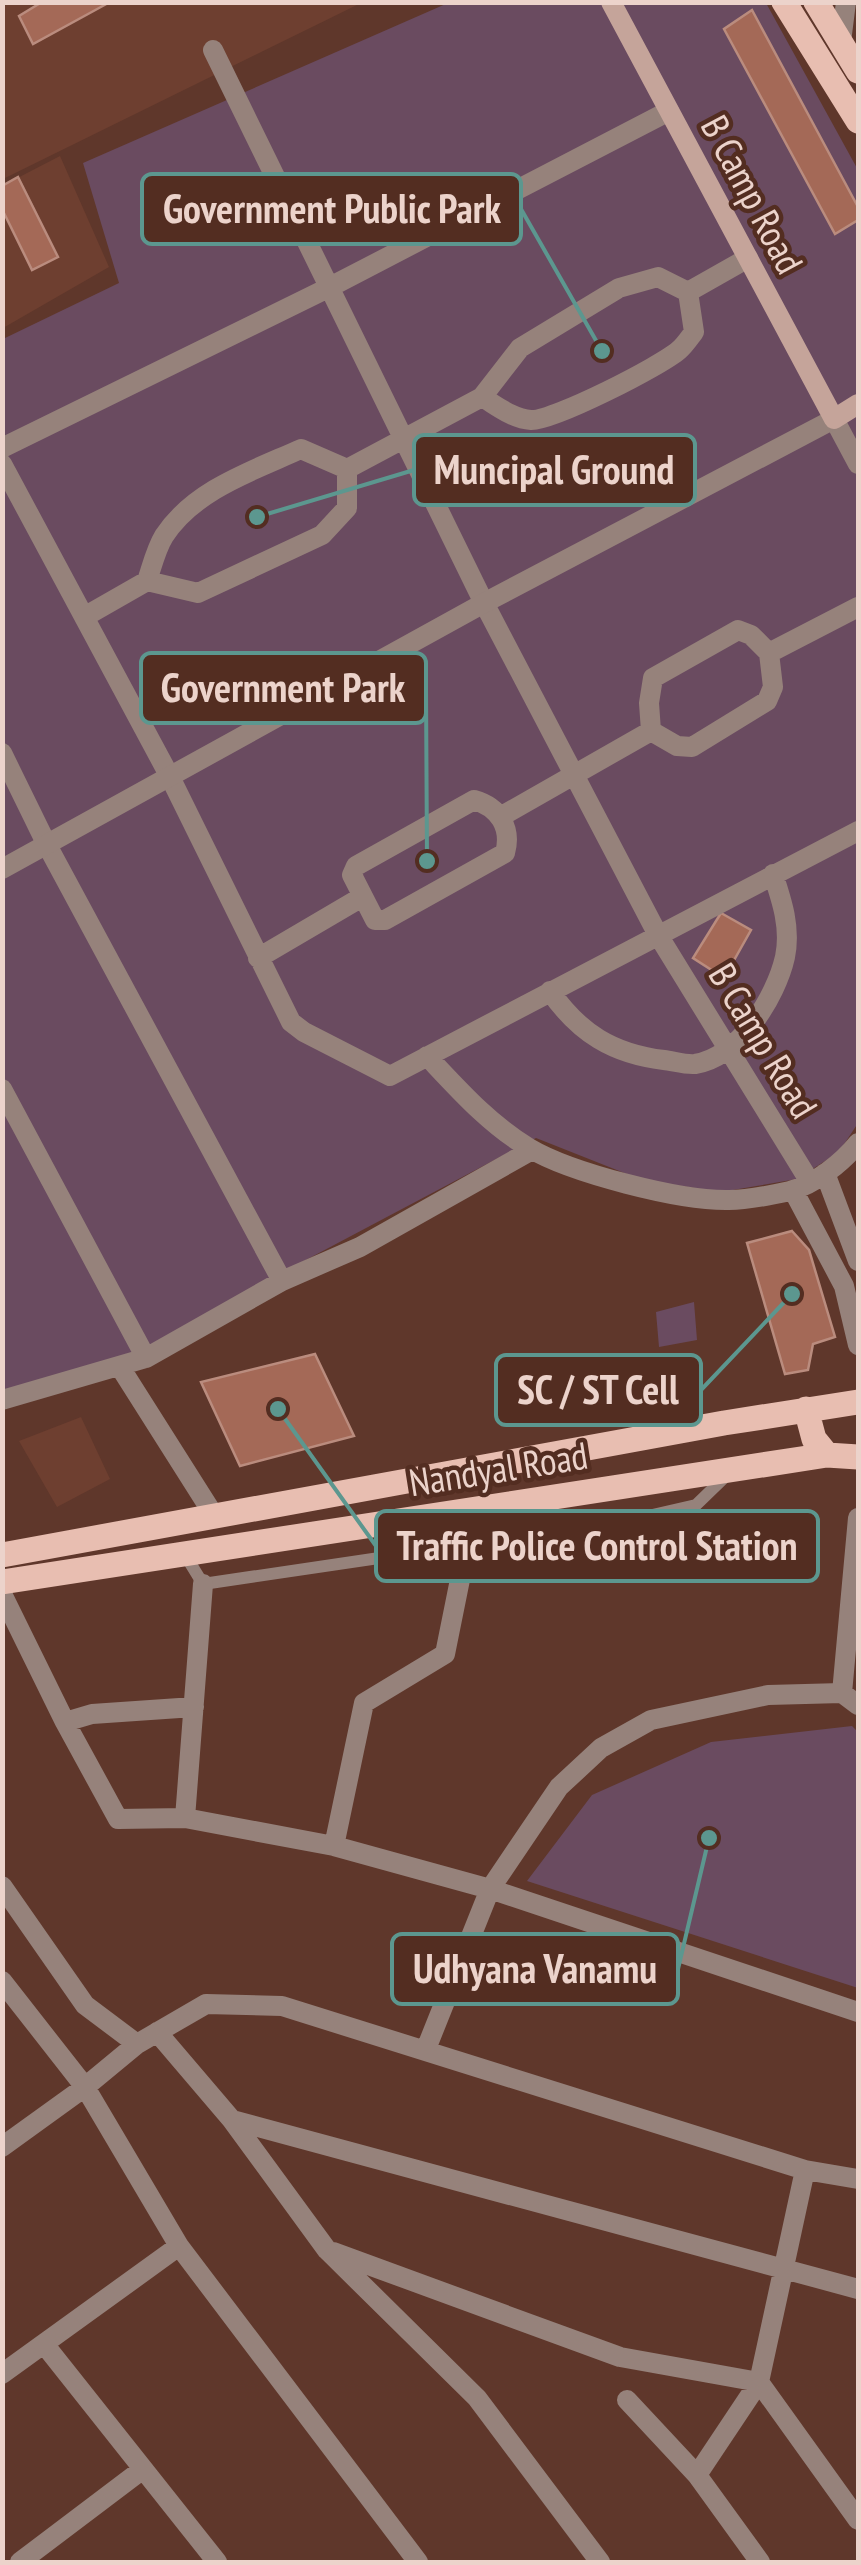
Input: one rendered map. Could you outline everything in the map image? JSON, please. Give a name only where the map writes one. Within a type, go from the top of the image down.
[{"type":"main road","name":"B Camp Road","points":[[611,2],[834,419]]},
{"type":"main road","points":[[784,2],[858,121]]},
{"type":"main road","points":[[816,2],[858,71]]},
{"type":"main road","points":[[828,2],[841,42]]},
{"type":"main road","points":[[834,419],[858,404]]},
{"type":"main road","name":"Nandyal Road","points":[[2,1555],[858,1402]]},
{"type":"main road","points":[[806,1409],[814,1439],[826,1456]]},
{"type":"main road","name":"Nandyal Road","points":[[2,1582],[826,1456],[858,1457]]},
{"type":"street","points":[[841,42],[846,2]]},
{"type":"street","name":"B Camp Road","points":[[213,50],[484,604],[658,934],[858,1261]]},
{"type":"street","points":[[2,448],[328,288],[669,111]]},
{"type":"street","points":[[688,292],[748,258]]},
{"type":"street","points":[[346,469],[482,396],[520,348],[619,288],[658,277],[688,292]]},
{"type":"street","points":[[482,396],[515,416],[534,420],[557,415],[678,351],[694,332],[688,292]]},
{"type":"street","points":[[2,870],[484,604],[834,419],[858,464]]},
{"type":"street","points":[[84,617],[148,580],[162,539],[189,505],[203,497],[301,449],[346,469]]},
{"type":"street","points":[[2,464],[170,777],[291,1022],[390,1076],[858,832]]},
{"type":"street","points":[[148,580],[198,593],[322,535],[348,508],[346,469]]},
{"type":"street","points":[[769,653],[858,607]]},
{"type":"street","points":[[738,630],[751,635],[769,653],[773,687],[767,701],[692,747],[677,746],[651,731],[649,703],[654,678],[738,630]]},
{"type":"street","points":[[500,818],[651,731]]},
{"type":"street","points":[[2,752],[282,1281]]},
{"type":"street","points":[[474,800],[490,804],[500,818],[508,839],[505,853],[385,920],[375,920],[352,874],[356,866],[474,800]]},
{"type":"street","points":[[550,992],[566,1014],[605,1046],[654,1059],[695,1064],[728,1048],[740,1040],[770,1000],[786,955],[786,913],[773,874]]},
{"type":"street","points":[[258,958],[362,897]]},
{"type":"street","points":[[427,1056],[490,1121],[532,1150],[597,1176],[655,1190],[728,1200],[809,1182],[844,1286],[858,1345]]},
{"type":"street","points":[[2,1089],[146,1358]]},
{"type":"street","name":"B Camp Road","points":[[809,1182],[858,1143]]},
{"type":"street","points":[[2,1400],[146,1358],[282,1281],[360,1248],[532,1150]]},
{"type":"street","points":[[120,1367],[215,1517]]},
{"type":"street","points":[[334,1846],[364,1704],[445,1654],[474,1510]]},
{"type":"street","points":[[853,1696],[858,1518]]},
{"type":"street","points":[[185,1818],[203,1584]]},
{"type":"street","points":[[2,1594],[118,1819],[185,1818],[334,1846],[490,1889],[858,2012]]},
{"type":"street","points":[[853,1696],[858,1646]]},
{"type":"street","points":[[426,2049],[490,1889],[559,1787],[601,1748],[651,1720],[768,1695],[853,1696]]},
{"type":"street","points":[[65,1722],[92,1714],[194,1707]]},
{"type":"street","points":[[2,1886],[85,2006],[137,2044]]},
{"type":"street","points":[[2,1981],[85,2087],[179,2246],[418,2562]]},
{"type":"street","points":[[2,2147],[137,2044],[206,2004],[282,2006],[805,2170],[858,2178]]},
{"type":"street","points":[[157,2032],[232,2120],[327,2250],[477,2398],[600,2562]]},
{"type":"street","points":[[232,2120],[858,2289]]},
{"type":"street","points":[[697,2475],[759,2382],[805,2170]]},
{"type":"street","points":[[2,2374],[179,2246]]},
{"type":"street","points":[[327,2250],[620,2357],[759,2382],[858,2520]]},
{"type":"street","points":[[44,2344],[217,2562]]},
{"type":"street","points":[[626,2400],[697,2475],[760,2562]]},
{"type":"street","points":[[20,2562],[143,2470]]},
{"type":"lane","points":[[184,1554],[203,1584],[466,1547],[622,1522],[696,1505],[732,1470]]},
{"type":"shaded area","points":[[3,3],[361,3],[3,179]]},
{"type":"shaded area","points":[[448,3],[766,3],[858,170],[858,1123],[839,1152],[797,1179],[721,1192],[642,1180],[536,1138],[268,1280],[138,1354],[3,1393],[3,339],[119,283],[83,163]]},
{"type":"shaded area","points":[[60,156],[109,267],[3,328],[2,186]]},
{"type":"shaded area","points":[[694,1302],[697,1340],[659,1347],[656,1312]]},
{"type":"shaded area","points":[[81,1417],[110,1479],[57,1507],[19,1441]]},
{"type":"shaded area","points":[[852,1726],[858,1732],[858,1988],[527,1881],[592,1795],[711,1742]]},
{"type":"building","points":[[42,2],[110,2],[33,44],[19,16]]},
{"type":"building","points":[[752,10],[858,207],[858,220],[835,234],[724,29]]},
{"type":"building","points":[[18,177],[58,257],[32,270],[2,209],[2,186]]},
{"type":"building","points":[[721,913],[751,930],[724,978],[693,958]]},
{"type":"building","points":[[792,1231],[809,1250],[835,1337],[813,1344],[808,1370],[785,1374],[747,1243]]},
{"type":"building","points":[[315,1354],[354,1436],[240,1466],[201,1382]]},
{"type":"place","name":"Government Public Park","points":[[602,351]]},
{"type":"place","name":"Muncipal Ground","points":[[257,517]]},
{"type":"place","name":"Government Park","points":[[427,861]]},
{"type":"place","name":"SC / ST Cell","points":[[792,1294]]},
{"type":"place","name":"Traffic Police Control Station","points":[[278,1409]]},
{"type":"place","name":"Udhyana Vanamu","points":[[709,1838]]}]
